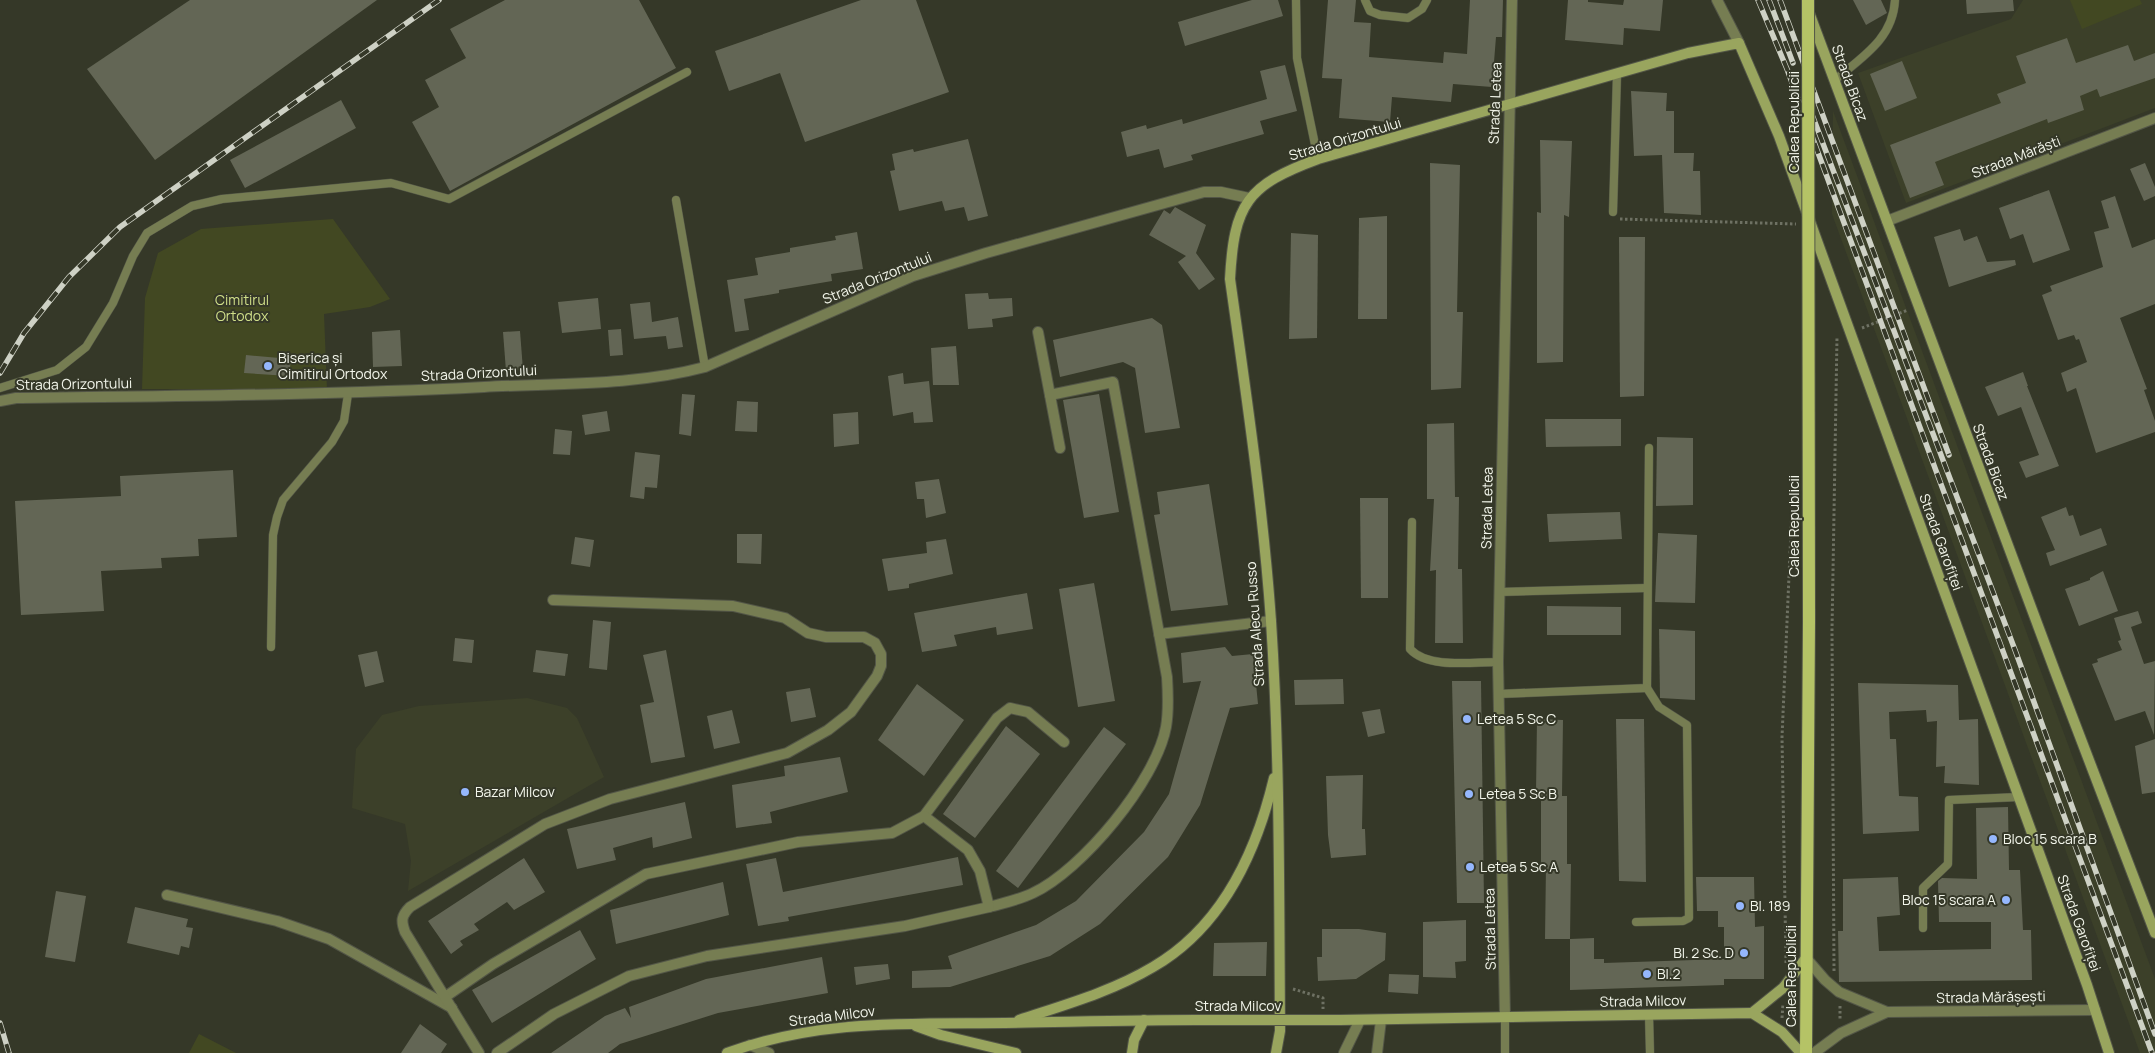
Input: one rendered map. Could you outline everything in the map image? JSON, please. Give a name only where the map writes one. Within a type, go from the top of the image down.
[{"type":"main road","name":"Calea Republicii","points":[[1806,0],[1809,621],[1806,1053]]},
{"type":"street","name":"Strada Letea","points":[[1505,1017],[1498,662],[1512,0]]},
{"type":"street","points":[[1717,0],[1739,43]]},
{"type":"street","name":"Strada Bicaz","points":[[1806,0],[2155,934]]},
{"type":"street","name":"Strada Orizontului","points":[[0,401],[16,398],[348,394],[625,380],[677,374],[705,367],[913,276],[986,253],[1204,192],[1221,192],[1248,198],[1271,180],[1318,159],[1509,106],[1688,53],[1739,43]]},
{"type":"street","name":"Strada Garofiței","points":[[1739,43],[1779,136],[2096,1010],[2109,1053]]},
{"type":"street","name":"Strada Mărăști","points":[[1887,221],[2155,118]]},
{"type":"street","name":"Strada Alecu Russo","points":[[1248,198],[1239,219],[1232,245],[1230,279],[1257,476],[1271,621],[1277,763],[1280,1031],[1276,1053]]},
{"type":"street","points":[[1038,332],[1060,448]]},
{"type":"street","points":[[496,1053],[554,1014],[629,976],[707,956],[905,926],[989,907],[1033,893],[1065,872],[1089,850],[1146,778],[1158,752],[1166,727],[1167,677],[1113,382],[1050,395]]},
{"type":"street","points":[[479,1053],[405,932],[401,922],[403,914],[410,907],[545,824],[610,799],[787,753],[828,730],[851,712],[877,676],[881,666],[881,654],[875,643],[864,637],[826,637],[808,633],[785,618],[733,606],[553,600]]},
{"type":"street","points":[[1159,634],[1271,621]]},
{"type":"street","points":[[445,996],[510,954],[646,874],[798,842],[892,832],[924,816],[997,718],[1010,708],[1028,712],[1064,742]]},
{"type":"street","points":[[1008,1023],[1088,997],[1126,981],[1152,968],[1187,943],[1207,923],[1232,888],[1249,858],[1266,809],[1277,763]]},
{"type":"street","points":[[924,816],[968,850],[980,871],[989,907]]},
{"type":"street","points":[[167,895],[277,921],[328,939],[452,1009]]},
{"type":"street","points":[[1801,1053],[1782,1032],[1752,1013],[1783,988],[1806,958]]},
{"type":"street","name":"Strada Mărășești","points":[[1806,958],[1825,980],[1839,992],[1887,1012],[2096,1010]]},
{"type":"street","name":"Strada Mărășești","points":[[1814,1053],[1841,1033],[1887,1012]]},
{"type":"street","name":"Strada Milcov","points":[[728,1053],[750,1045],[824,1028],[860,1024],[1144,1020],[1381,1020],[1752,1013]]},
{"type":"street","points":[[1132,1053],[1134,1040],[1144,1020]]},
{"type":"street","points":[[1344,1053],[1360,1020]]},
{"type":"street","points":[[1377,1053],[1381,1020]]},
{"type":"street","points":[[908,1024],[941,1035],[1016,1053]]},
{"type":"street","points":[[750,1045],[769,1053]]},
{"type":"lane","points":[[1296,0],[1297,58],[1318,159]]},
{"type":"lane","points":[[1365,0],[1370,10],[1380,16],[1408,18],[1422,9],[1427,0]]},
{"type":"lane","points":[[1835,80],[1877,45],[1889,29],[1894,0]]},
{"type":"lane","points":[[0,388],[57,370],[86,347],[113,303],[133,256],[147,233],[192,206],[222,199],[391,183],[449,199],[687,72]]},
{"type":"lane","points":[[1613,212],[1617,74]]},
{"type":"lane","points":[[676,200],[705,367]]},
{"type":"lane","points":[[271,647],[273,535],[277,517],[283,500],[336,435],[344,421],[348,394]]},
{"type":"lane","points":[[1636,922],[1683,922],[1689,918],[1687,725],[1659,708],[1647,688],[1649,448]]},
{"type":"lane","points":[[1412,522],[1410,649],[1417,656],[1429,661],[1498,662]]},
{"type":"lane","points":[[1499,592],[1648,588]]},
{"type":"lane","points":[[1498,694],[1647,688]]},
{"type":"lane","points":[[1923,928],[1923,888],[1948,864],[1949,800],[2018,797]]},
{"type":"lane","points":[[1649,1015],[1650,1053]]},
{"type":"lane","points":[[1505,1017],[1505,1053]]},
{"type":"path","points":[[1613,212],[1617,219],[1797,224]]},
{"type":"path","points":[[1796,233],[1797,215]]},
{"type":"path","points":[[1850,332],[1919,306]]},
{"type":"path","points":[[1837,328],[1832,650],[1833,964],[1839,992],[1841,1033]]},
{"type":"path","points":[[1782,1032],[1783,988],[1786,970],[1786,892],[1782,736],[1793,476]]},
{"type":"path","points":[[1298,989],[1324,998]]},
{"type":"shaded area","points":[[2023,0],[2155,0],[2155,108],[1906,203],[1858,73],[2011,19]]},
{"type":"shaded area","points":[[1833,111],[2155,979],[2155,1053],[2140,1053],[1832,214]]},
{"type":"shaded area","name":"Bazar Milcov","points":[[527,698],[567,708],[577,718],[604,777],[408,891],[411,861],[405,824],[352,808],[356,749],[382,715],[419,706]]},
{"type":"green space","points":[[2070,0],[2140,0],[2142,4],[2082,29]]},
{"type":"green space","name":"Cimitirul Ortodox","points":[[333,219],[390,299],[370,307],[324,314],[327,390],[142,389],[145,298],[158,253],[201,229]]},
{"type":"green space","points":[[199,1034],[236,1053],[189,1053]]},
{"type":"building","points":[[190,0],[377,0],[155,160],[87,69]]},
{"type":"building","points":[[505,0],[639,0],[676,68],[450,191],[412,122],[439,107],[425,80],[466,58],[450,29]]},
{"type":"building","points":[[861,0],[916,0],[949,92],[805,142],[780,73],[729,91],[715,51]]},
{"type":"building","points":[[1252,0],[1278,0],[1283,16],[1185,46],[1178,22]]},
{"type":"building","points":[[1328,0],[1356,0],[1354,22],[1371,23],[1369,57],[1443,63],[1444,52],[1467,54],[1470,0],[1503,0],[1502,37],[1496,37],[1492,87],[1453,84],[1451,102],[1392,97],[1390,122],[1339,118],[1342,79],[1322,78]]},
{"type":"building","points":[[1568,0],[1588,0],[1588,2],[1623,5],[1624,0],[1663,0],[1660,31],[1624,28],[1623,45],[1565,40]]},
{"type":"building","points":[[1853,0],[1881,0],[1887,13],[1866,25]]},
{"type":"building","points":[[1966,0],[2013,0],[2014,11],[1967,14]]},
{"type":"building","points":[[2067,38],[2076,63],[2128,45],[2134,61],[2155,53],[2155,78],[2100,97],[2097,89],[2080,96],[2084,110],[2048,123],[2047,119],[1935,162],[1944,185],[1910,198],[1890,145],[2001,103],[1997,94],[2026,83],[2016,56]]},
{"type":"building","points":[[1902,61],[1917,98],[1885,111],[1870,74]]},
{"type":"building","points":[[1285,65],[1297,111],[1260,121],[1264,134],[1191,155],[1193,160],[1164,168],[1159,149],[1127,157],[1121,132],[1146,125],[1147,129],[1182,119],[1183,124],[1267,99],[1260,71]]},
{"type":"building","points":[[1631,91],[1667,93],[1666,111],[1674,111],[1674,153],[1694,153],[1693,171],[1700,171],[1701,215],[1664,213],[1662,155],[1634,156]]},
{"type":"building","points":[[341,100],[356,128],[245,188],[230,160]]},
{"type":"building","points":[[968,139],[988,216],[968,221],[964,207],[945,211],[942,201],[899,211],[890,171],[895,170],[892,154],[913,149],[914,152]]},
{"type":"building","points":[[1540,140],[1572,141],[1569,217],[1564,215],[1563,362],[1537,363],[1537,212],[1541,213]]},
{"type":"building","points":[[1430,163],[1460,165],[1457,312],[1463,312],[1461,388],[1431,390]]},
{"type":"building","points":[[2145,163],[2155,187],[2155,196],[2144,201],[2130,169]]},
{"type":"building","points":[[2049,190],[2070,250],[2033,263],[2023,234],[2010,239],[1999,208]]},
{"type":"building","points":[[2115,196],[2132,248],[2155,239],[2155,304],[2120,318],[2147,389],[2144,390],[2155,421],[2155,432],[2096,453],[2076,388],[2067,392],[2061,373],[2087,362],[2079,339],[2076,340],[2074,335],[2058,340],[2042,295],[2052,291],[2050,286],[2103,267],[2094,232],[2109,228],[2101,201]]},
{"type":"building","points":[[1175,207],[1206,225],[1196,253],[1215,279],[1199,290],[1178,262],[1186,256],[1149,235],[1164,210],[1170,214]]},
{"type":"building","points":[[1387,216],[1387,319],[1358,319],[1359,218]]},
{"type":"building","points":[[1960,229],[1964,241],[1977,236],[1987,262],[2015,260],[2016,265],[1949,287],[1934,237]]},
{"type":"building","points":[[857,232],[863,269],[831,274],[832,281],[779,290],[779,293],[744,299],[749,330],[735,332],[727,280],[758,275],[755,258],[790,252],[790,248],[836,240],[835,236]]},
{"type":"building","points":[[1291,233],[1318,235],[1317,338],[1289,339]]},
{"type":"building","points":[[1619,237],[1645,237],[1644,396],[1620,397]]},
{"type":"building","points":[[988,293],[989,299],[1012,298],[1013,316],[992,319],[993,327],[968,329],[965,294]]},
{"type":"building","points":[[598,298],[601,329],[562,333],[558,302]]},
{"type":"building","points":[[650,302],[652,322],[678,317],[683,347],[668,349],[666,336],[634,339],[630,304]]},
{"type":"building","points":[[1152,318],[1162,325],[1180,428],[1145,433],[1135,368],[1123,362],[1060,377],[1053,340]]},
{"type":"building","points":[[621,329],[623,355],[610,356],[608,330]]},
{"type":"building","points":[[400,330],[402,366],[373,367],[372,332]]},
{"type":"building","points":[[520,331],[523,370],[506,371],[503,332]]},
{"type":"building","points":[[956,346],[959,385],[933,385],[931,348]]},
{"type":"building","name":"Biserica și Cimitirul Ortodox","points":[[246,355],[291,359],[289,376],[244,373]]},
{"type":"building","points":[[2023,372],[2059,466],[2026,478],[2019,462],[2039,455],[2021,407],[1998,416],[1985,387]]},
{"type":"building","points":[[903,373],[904,384],[929,381],[933,422],[914,423],[913,412],[893,416],[888,376]]},
{"type":"building","points":[[682,394],[695,395],[691,436],[679,434]]},
{"type":"building","points":[[1099,394],[1119,512],[1084,518],[1063,400]]},
{"type":"building","points":[[737,401],[758,402],[757,432],[735,431]]},
{"type":"building","points":[[607,411],[610,431],[585,435],[582,415]]},
{"type":"building","points":[[858,412],[859,444],[834,447],[833,414]]},
{"type":"building","points":[[1545,419],[1621,419],[1621,446],[1546,447]]},
{"type":"building","points":[[1454,423],[1455,497],[1459,497],[1458,569],[1462,569],[1463,643],[1435,643],[1436,570],[1430,571],[1434,499],[1427,499],[1427,424]]},
{"type":"building","points":[[555,429],[572,431],[570,455],[553,454]]},
{"type":"building","points":[[1657,437],[1693,438],[1693,505],[1656,506]]},
{"type":"building","points":[[635,452],[660,455],[657,488],[645,487],[644,499],[630,497]]},
{"type":"building","points":[[233,470],[237,537],[198,539],[199,556],[161,558],[162,568],[101,571],[104,611],[21,615],[15,501],[121,496],[120,476]]},
{"type":"building","points":[[939,479],[946,513],[926,518],[924,499],[917,499],[915,482]]},
{"type":"building","points":[[1209,484],[1228,605],[1171,611],[1154,515],[1160,514],[1157,492]]},
{"type":"building","points":[[1360,498],[1388,498],[1388,598],[1361,598]]},
{"type":"building","points":[[2066,507],[2069,516],[2073,515],[2080,536],[2101,528],[2107,545],[2050,566],[2046,553],[2055,550],[2041,517]]},
{"type":"building","points":[[1620,512],[1622,539],[1549,542],[1547,514]]},
{"type":"building","points":[[1658,533],[1697,535],[1695,603],[1655,602]]},
{"type":"building","points":[[737,534],[762,534],[761,564],[737,563]]},
{"type":"building","points":[[575,537],[594,540],[590,567],[571,564]]},
{"type":"building","points":[[946,539],[953,574],[909,584],[909,588],[888,591],[882,559],[927,553],[926,542]]},
{"type":"building","points":[[2103,571],[2118,611],[2079,626],[2065,589],[2090,580],[2090,578]]},
{"type":"building","points":[[1094,583],[1115,701],[1078,707],[1059,589]]},
{"type":"building","points":[[1027,593],[1033,629],[997,635],[996,627],[954,635],[957,646],[922,652],[914,613]]},
{"type":"building","points":[[1547,606],[1621,607],[1621,635],[1547,635]]},
{"type":"building","points":[[2138,611],[2142,623],[2131,627],[2144,664],[2155,661],[2154,735],[2145,711],[2115,721],[2092,664],[2098,662],[2097,659],[2122,650],[2118,641],[2121,640],[2114,618]]},
{"type":"building","points":[[593,620],[611,622],[607,670],[589,668]]},
{"type":"building","points":[[1659,629],[1695,631],[1695,700],[1660,698]]},
{"type":"building","points":[[455,638],[474,640],[472,663],[453,661]]},
{"type":"building","points":[[1225,647],[1232,656],[1253,654],[1258,704],[1230,708],[1200,805],[1168,857],[1100,924],[1050,956],[950,987],[912,988],[912,971],[952,969],[948,956],[1036,925],[1076,901],[1144,832],[1169,794],[1201,681],[1183,683],[1181,653]]},
{"type":"building","points":[[536,650],[568,654],[565,676],[533,672]]},
{"type":"building","points":[[666,650],[685,757],[651,763],[640,705],[654,702],[643,655]]},
{"type":"building","points":[[377,651],[384,682],[365,687],[358,655]]},
{"type":"building","points":[[1343,679],[1344,704],[1295,705],[1294,680]]},
{"type":"building","points":[[1452,681],[1481,681],[1484,903],[1457,903]]},
{"type":"building","points":[[1858,683],[1958,685],[1959,720],[1978,719],[1979,785],[1944,783],[1945,766],[1936,767],[1937,721],[1927,722],[1926,710],[1889,712],[1890,739],[1896,739],[1899,796],[1918,797],[1919,831],[1863,834]]},
{"type":"building","points":[[917,684],[964,720],[924,776],[878,740]]},
{"type":"building","points":[[810,688],[816,717],[791,722],[786,692]]},
{"type":"building","points":[[1380,709],[1385,733],[1368,737],[1362,712]]},
{"type":"building","points":[[732,710],[740,743],[714,749],[707,716]]},
{"type":"building","points":[[1537,719],[1563,720],[1562,796],[1567,796],[1567,864],[1571,864],[1570,939],[1545,939],[1546,865],[1541,865],[1541,793],[1536,793]]},
{"type":"building","points":[[1616,719],[1644,719],[1646,882],[1619,881]]},
{"type":"building","points":[[1006,726],[1040,754],[975,838],[943,814]]},
{"type":"building","points":[[1104,727],[1126,744],[1018,888],[996,871]]},
{"type":"building","points":[[2155,739],[2155,792],[2142,794],[2135,746]]},
{"type":"building","points":[[840,757],[848,792],[770,812],[772,823],[736,828],[732,785],[785,776],[784,766]]},
{"type":"building","points":[[1363,775],[1362,829],[1365,829],[1366,855],[1331,858],[1328,835],[1326,776]]},
{"type":"building","points":[[685,802],[692,838],[653,848],[652,837],[613,848],[616,860],[577,869],[567,829]]},
{"type":"building","points":[[2008,807],[2009,870],[2020,870],[2023,930],[2031,930],[2032,980],[1839,982],[1838,931],[1843,931],[1843,879],[1898,877],[1900,915],[1877,917],[1879,951],[1991,949],[1991,922],[1939,922],[1938,881],[1942,878],[1977,879],[1976,808]]},
{"type":"building","points":[[958,857],[963,885],[788,917],[789,921],[758,926],[746,864],[776,858],[783,892]]},
{"type":"building","points":[[524,858],[545,892],[514,910],[507,902],[474,924],[479,930],[460,941],[463,945],[451,954],[428,921]]},
{"type":"building","points":[[1696,877],[1754,877],[1755,927],[1764,926],[1764,979],[1724,979],[1724,985],[1570,990],[1570,939],[1594,938],[1594,959],[1604,959],[1604,963],[1724,959],[1724,927],[1718,927],[1718,911],[1697,911]]},
{"type":"building","points":[[723,882],[729,915],[616,944],[610,910]]},
{"type":"building","points":[[56,891],[86,896],[75,962],[45,957]]},
{"type":"building","points":[[135,907],[188,919],[186,927],[193,928],[189,948],[181,946],[179,955],[127,943]]},
{"type":"building","points":[[1466,920],[1466,961],[1455,962],[1456,978],[1423,977],[1423,922]]},
{"type":"building","points":[[1322,929],[1359,929],[1386,933],[1385,960],[1356,979],[1318,981],[1317,957],[1322,957]]},
{"type":"building","points":[[580,930],[596,959],[492,1023],[472,990]]},
{"type":"building","points":[[1267,942],[1266,976],[1213,976],[1214,943]]},
{"type":"building","points":[[822,957],[828,993],[718,1013],[620,1044],[608,1053],[551,1053],[605,1016],[625,1008],[631,1018],[629,1007],[706,979]]},
{"type":"building","points":[[888,964],[890,979],[856,985],[854,967]]},
{"type":"building","points":[[1389,974],[1419,975],[1418,994],[1388,992]]},
{"type":"building","points":[[420,1024],[447,1044],[441,1053],[401,1053]]},
{"type":"railway","points":[[0,373],[24,333],[69,277],[120,227],[439,0]]},
{"type":"railway","points":[[1758,0],[1787,69],[2152,1053]]},
{"type":"railway","points":[[1769,0],[1793,63]]},
{"type":"railway","points":[[1780,0],[1949,455]]},
{"type":"railway","points":[[1811,112],[2015,650],[2155,1034]]},
{"type":"railway","points":[[0,1023],[9,1053]]},
{"type":"place","name":"Biserica și Cimitirul Ortodox","points":[[268,366]]},
{"type":"place","name":"Letea 5 Sc C","points":[[1467,719]]},
{"type":"place","name":"Bazar Milcov","points":[[465,792]]},
{"type":"place","name":"Letea 5 Sc B","points":[[1469,794]]},
{"type":"place","name":"Bloc 15 scara B","points":[[1993,839]]},
{"type":"place","name":"Letea 5 Sc A","points":[[1470,867]]},
{"type":"place","name":"Bloc 15 scara A","points":[[2006,900]]},
{"type":"place","name":"Bl. 189","points":[[1740,906]]},
{"type":"place","name":"Bl. 2 Sc. D","points":[[1744,953]]},
{"type":"place","name":"Bl.2","points":[[1647,974]]}]
